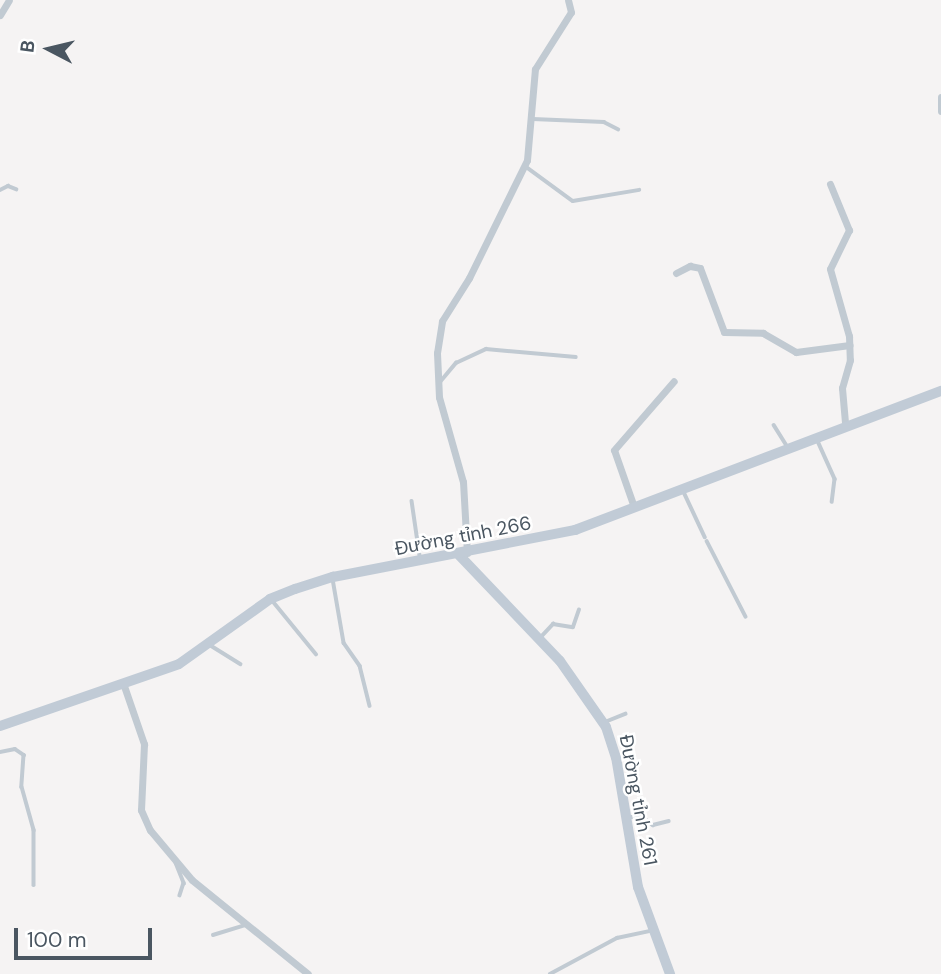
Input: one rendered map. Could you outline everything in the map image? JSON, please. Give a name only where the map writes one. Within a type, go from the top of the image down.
[{"type":"main road","name":"Đường tỉnh 266","points":[[0,726],[179,664],[271,599],[333,577],[563,534],[941,391]]},
{"type":"main road","name":"Đường tỉnh 261","points":[[463,554],[540,639],[603,722],[614,747],[635,874],[670,974]]},
{"type":"street","points":[[0,15],[9,0]]},
{"type":"street","points":[[463,554],[463,482],[438,384],[437,352],[444,313],[469,278],[525,166],[533,119],[535,69],[571,12],[568,0]]},
{"type":"street","points":[[941,97],[941,111]]},
{"type":"street","points":[[830,184],[849,230],[830,275],[850,345],[842,388],[845,426]]},
{"type":"street","points":[[676,273],[690,266],[700,268],[724,332],[763,333],[796,352],[850,345]]},
{"type":"street","points":[[634,508],[614,450],[674,381]]},
{"type":"street","points":[[123,683],[144,744],[141,810],[150,830],[176,857],[192,880],[308,974]]},
{"type":"lane","points":[[533,119],[604,122],[618,130]]},
{"type":"lane","points":[[525,166],[573,201],[639,190]]},
{"type":"lane","points":[[0,190],[8,186],[16,189]]},
{"type":"lane","points":[[438,384],[456,363],[486,349],[576,358]]},
{"type":"lane","points":[[774,425],[788,448]]},
{"type":"lane","points":[[816,437],[835,479],[832,502]]},
{"type":"lane","points":[[682,488],[746,617]]},
{"type":"lane","points":[[412,501],[421,562]]},
{"type":"lane","points":[[333,577],[344,643],[360,666],[370,706]]},
{"type":"lane","points":[[271,599],[316,654]]},
{"type":"lane","points":[[540,639],[553,624],[573,627],[579,610]]},
{"type":"lane","points":[[208,644],[241,664]]},
{"type":"lane","points":[[603,722],[625,714]]},
{"type":"lane","points":[[0,752],[15,749],[24,755],[22,787],[34,830],[34,885]]},
{"type":"lane","points":[[626,817],[643,817],[653,825],[669,821]]},
{"type":"lane","points":[[176,857],[184,883],[180,895]]},
{"type":"lane","points":[[213,935],[246,925]]},
{"type":"lane","points":[[550,974],[617,938],[653,930]]}]
